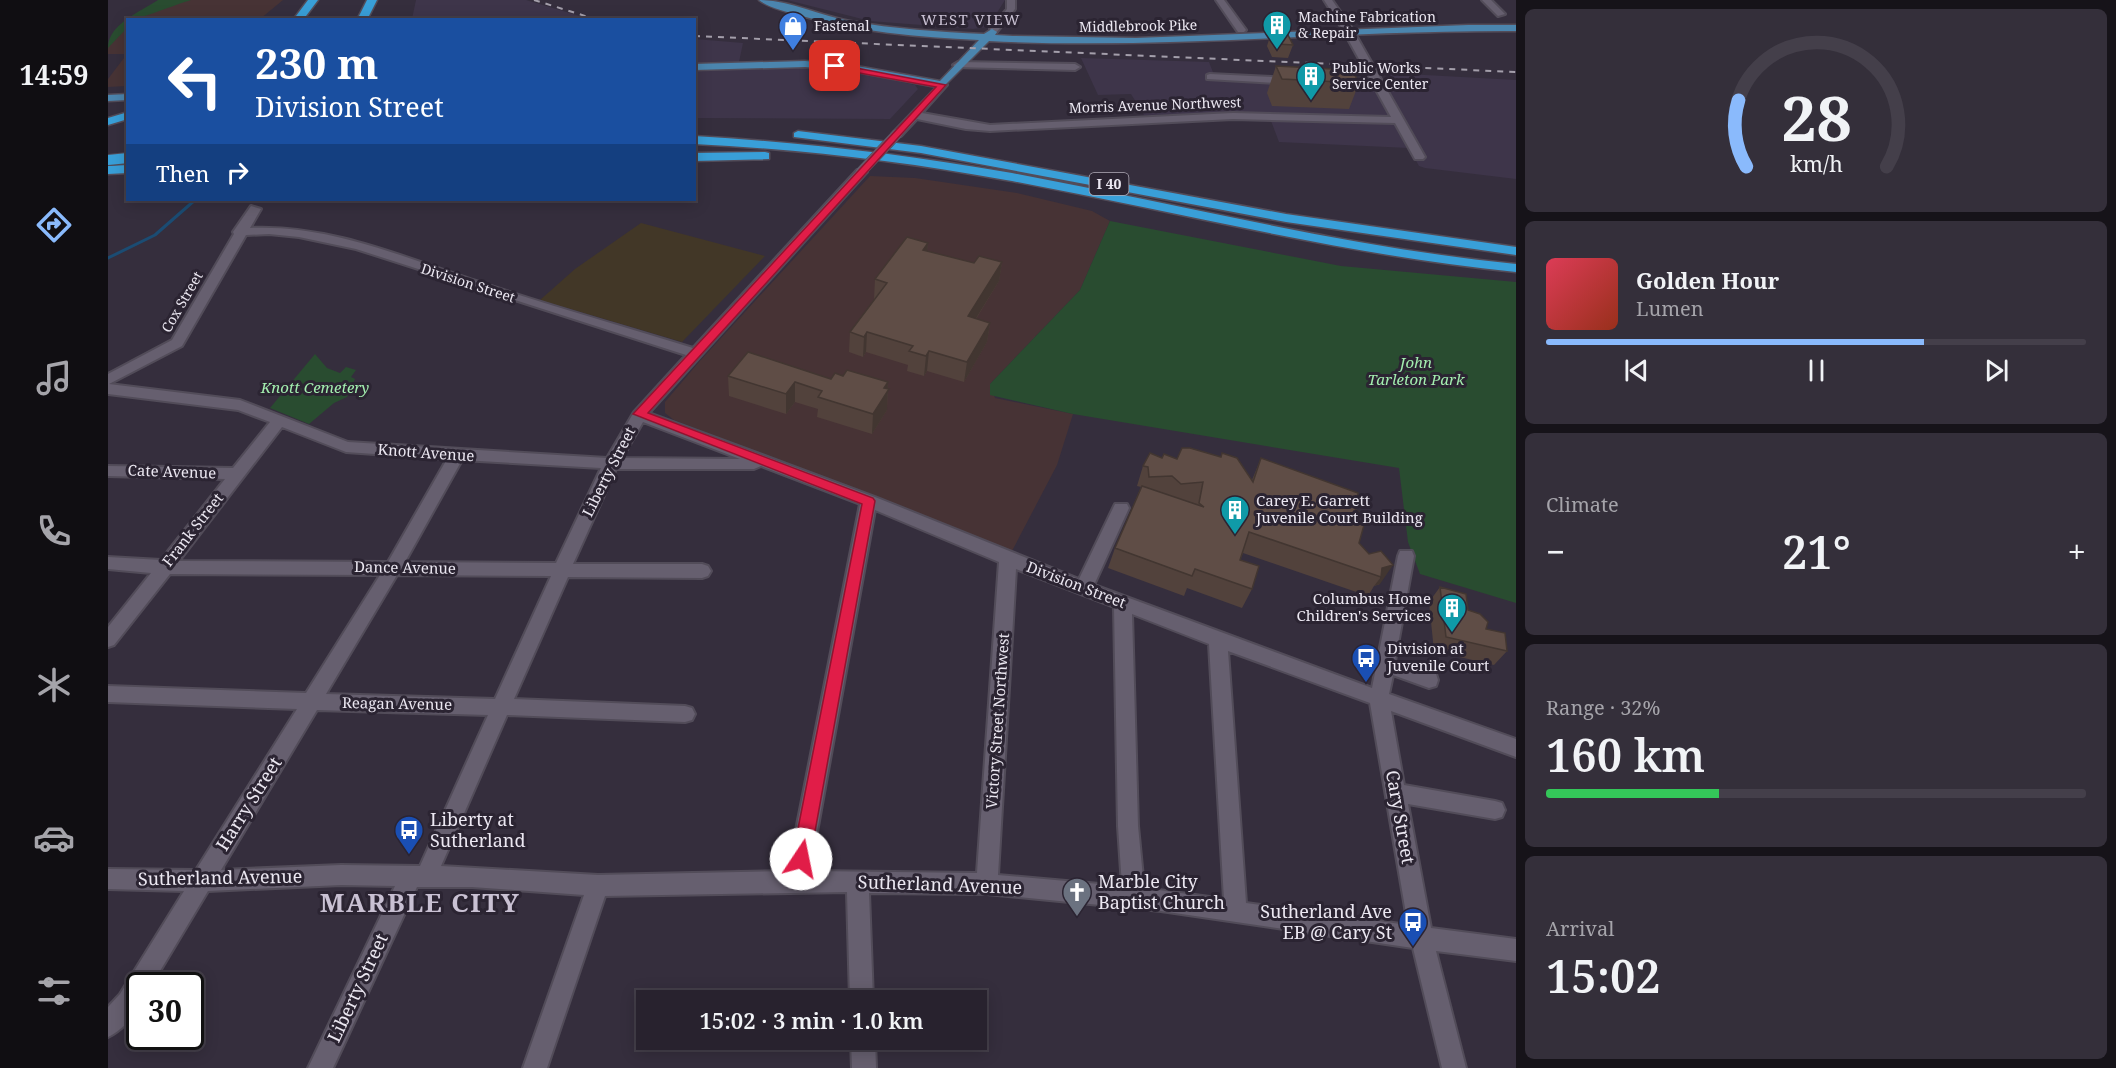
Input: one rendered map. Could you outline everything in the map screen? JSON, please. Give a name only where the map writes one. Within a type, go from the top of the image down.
[{"type":"highway","points":[[300,18],[313,0]]},
{"type":"highway","points":[[310,18],[321,0]]},
{"type":"highway","points":[[363,18],[372,0]]},
{"type":"highway","points":[[374,18],[378,0]]},
{"type":"highway","points":[[108,122],[126,116]]},
{"type":"highway","name":"I 40","points":[[696,133],[942,167],[1392,252],[1516,268]]},
{"type":"highway","name":"I 40","points":[[696,133],[852,140],[941,153],[1286,218],[1516,251]]},
{"type":"highway","points":[[696,157],[838,156],[942,167]]},
{"type":"highway","points":[[108,162],[126,158]]},
{"type":"highway","points":[[108,170],[126,169]]},
{"type":"main road","name":"Middlebrook Pike","points":[[764,0],[811,16],[862,27],[922,34],[1133,35],[1346,27],[1515,25]]},
{"type":"main road","name":"Middlebrook Pike","points":[[782,0],[813,10],[886,25],[989,34],[1137,41],[1346,27]]},
{"type":"main road","name":"Liberty Street","points":[[942,85],[989,34]]},
{"type":"main road","points":[[696,67],[805,64],[851,68],[942,85]]},
{"type":"main road","points":[[108,98],[126,97]]},
{"type":"street","name":"Liberty Street","points":[[989,34],[1011,9],[1011,0]]},
{"type":"street","points":[[1220,0],[1241,30]]},
{"type":"street","points":[[1328,0],[1346,27],[1419,157]]},
{"type":"street","points":[[1486,0],[1502,14]]},
{"type":"street","points":[[958,65],[1075,68]]},
{"type":"street","points":[[1210,77],[1301,81]]},
{"type":"street","points":[[1367,84],[1378,85]]},
{"type":"street","name":"Liberty Street","points":[[320,1068],[418,876],[501,705],[611,462],[639,414],[942,85]]},
{"type":"street","name":"Morris Avenue Northwest","points":[[915,115],[966,126],[990,128],[1233,116],[1398,120]]},
{"type":"street","name":"Cox Street","points":[[108,380],[177,343],[239,232],[255,209]]},
{"type":"street","name":"Division Street","points":[[239,232],[260,230],[355,245],[488,290],[695,353]]},
{"type":"street","name":"Knott Avenue","points":[[108,389],[240,405],[346,447],[456,456],[611,462],[756,462]]},
{"type":"street","name":"Division Street","points":[[639,414],[756,462],[869,501],[1008,559],[1218,640],[1516,748]]},
{"type":"street","name":"Frank Street","points":[[108,640],[279,421]]},
{"type":"street","name":"Harry Street","points":[[108,1025],[128,1002],[393,568],[456,456]]},
{"type":"street","name":"Cate Avenue","points":[[108,471],[236,474]]},
{"type":"street","points":[[797,881],[869,501]]},
{"type":"street","points":[[1084,587],[1121,508]]},
{"type":"street","name":"Cary Street","points":[[1406,556],[1380,698],[1422,936],[1454,1068]]},
{"type":"street","name":"Victory Street Northwest","points":[[987,884],[1008,559]]},
{"type":"street","name":"Dance Avenue","points":[[108,563],[165,567],[702,571]]},
{"type":"street","points":[[1124,602],[1128,825],[1134,897]]},
{"type":"street","points":[[1218,640],[1236,912]]},
{"type":"street","points":[[1386,665],[1429,680]]},
{"type":"street","name":"Reagan Avenue","points":[[108,694],[310,704],[501,705],[685,714]]},
{"type":"street","points":[[1396,794],[1495,810]]},
{"type":"street","name":"Sutherland Avenue","points":[[108,879],[202,881],[341,875],[418,876],[598,886],[797,881],[987,884],[1134,897],[1516,950]]},
{"type":"street","points":[[858,883],[862,990]]},
{"type":"street","points":[[535,1068],[598,886]]},
{"type":"street","points":[[863,1050],[864,1068]]},
{"type":"shaded area","points":[[162,0],[283,0],[261,18],[136,18]]},
{"type":"shaded area","points":[[416,0],[526,0],[587,18],[412,18]]},
{"type":"shaded area","points":[[787,0],[1005,0],[988,27],[973,29],[870,21]]},
{"type":"shaded area","points":[[126,25],[126,54],[108,54],[108,47]]},
{"type":"shaded area","points":[[696,39],[743,43],[739,62],[696,64]]},
{"type":"shaded area","points":[[126,55],[126,86],[108,87],[108,79]]},
{"type":"shaded area","points":[[1081,58],[1209,62],[1216,80],[1371,88],[1370,79],[1394,81],[1389,73],[1516,80],[1516,179],[1425,168],[1419,166],[1409,148],[1279,142],[1268,113],[1144,115],[1131,94],[1098,95]]},
{"type":"shaded area","points":[[802,67],[869,75],[915,85],[918,89],[890,119],[696,118],[696,70]]},
{"type":"shaded area","points":[[870,176],[915,178],[1017,193],[1092,211],[1110,221],[1080,290],[990,384],[995,398],[1073,414],[1057,465],[1012,551],[674,420],[665,413],[665,402],[699,362]]},
{"type":"shaded area","points":[[641,223],[765,256],[682,342],[540,300],[575,269]]},
{"type":"green space","points":[[158,0],[191,0],[149,15],[129,18]]},
{"type":"green space","points":[[126,20],[126,29],[108,48],[109,40],[119,25]]},
{"type":"green space","name":"John Tarleton Park","points":[[1110,221],[1341,266],[1516,282],[1516,603],[1420,574],[1408,542],[1399,468],[1073,414],[990,395],[990,384],[1080,290]]},
{"type":"green space","name":"Knott Cemetery","points":[[315,354],[327,368],[340,373],[346,367],[356,370],[351,377],[355,379],[347,397],[334,403],[309,424],[270,408]]},
{"type":"building","points":[[1271,33],[1287,33],[1293,45],[1277,44]]},
{"type":"building","points":[[1276,66],[1352,70],[1359,83],[1282,79]]},
{"type":"building","points":[[907,237],[928,243],[923,250],[974,263],[979,256],[1002,262],[968,316],[990,323],[967,362],[929,351],[926,356],[909,351],[913,346],[867,332],[864,337],[850,332],[887,283],[875,279]]},
{"type":"building","points":[[748,352],[831,379],[835,373],[843,376],[847,370],[888,382],[884,388],[889,389],[873,414],[818,397],[822,391],[795,382],[786,394],[728,376]]},
{"type":"building","name":"Carey E. Garrett Juvenile Court Building","points":[[1182,448],[1221,457],[1222,453],[1237,458],[1253,482],[1261,458],[1358,493],[1355,509],[1359,512],[1357,522],[1364,525],[1359,543],[1369,554],[1381,551],[1393,565],[1382,568],[1381,577],[1249,532],[1240,560],[1259,566],[1252,589],[1195,569],[1192,576],[1115,548],[1142,486],[1204,507],[1199,503],[1203,482],[1181,484],[1172,476],[1149,477],[1148,467],[1143,466],[1150,453],[1162,458],[1164,454],[1177,459]]},
{"type":"building","points":[[1440,587],[1466,594],[1468,610],[1480,614],[1488,622],[1486,629],[1505,633],[1507,651],[1446,637]]},
{"type":"waterway","points":[[108,258],[155,235],[194,201]]},
{"type":"railway","points":[[534,0],[592,18]]},
{"type":"railway","points":[[696,36],[1516,72]]},
{"type":"place","name":"Machine Fabrication & Repair","points":[[1277,50]]},
{"type":"place","name":"Fastenal","points":[[793,52]]},
{"type":"place","name":"Public Works Service Center","points":[[1311,102]]},
{"type":"place","name":"Carey E. Garrett Juvenile Court Building","points":[[1235,536]]},
{"type":"place","name":"Columbus Home Children's Services","points":[[1452,634]]},
{"type":"place","name":"Division at Juvenile Court","points":[[1366,684]]},
{"type":"place","name":"Liberty at Sutherland","points":[[409,856]]},
{"type":"place","name":"Marble City Baptist Church","points":[[1077,918]]},
{"type":"place","name":"Sutherland Ave EB @ Cary St","points":[[1413,948]]},
{"type":"district","name":"WEST VIEW","points":[[971,20]]},
{"type":"district","name":"MARBLE CITY","points":[[420,903]]},
{"type":"route","points":[[801,859],[869,501],[639,414],[942,85],[835,66]]}]
